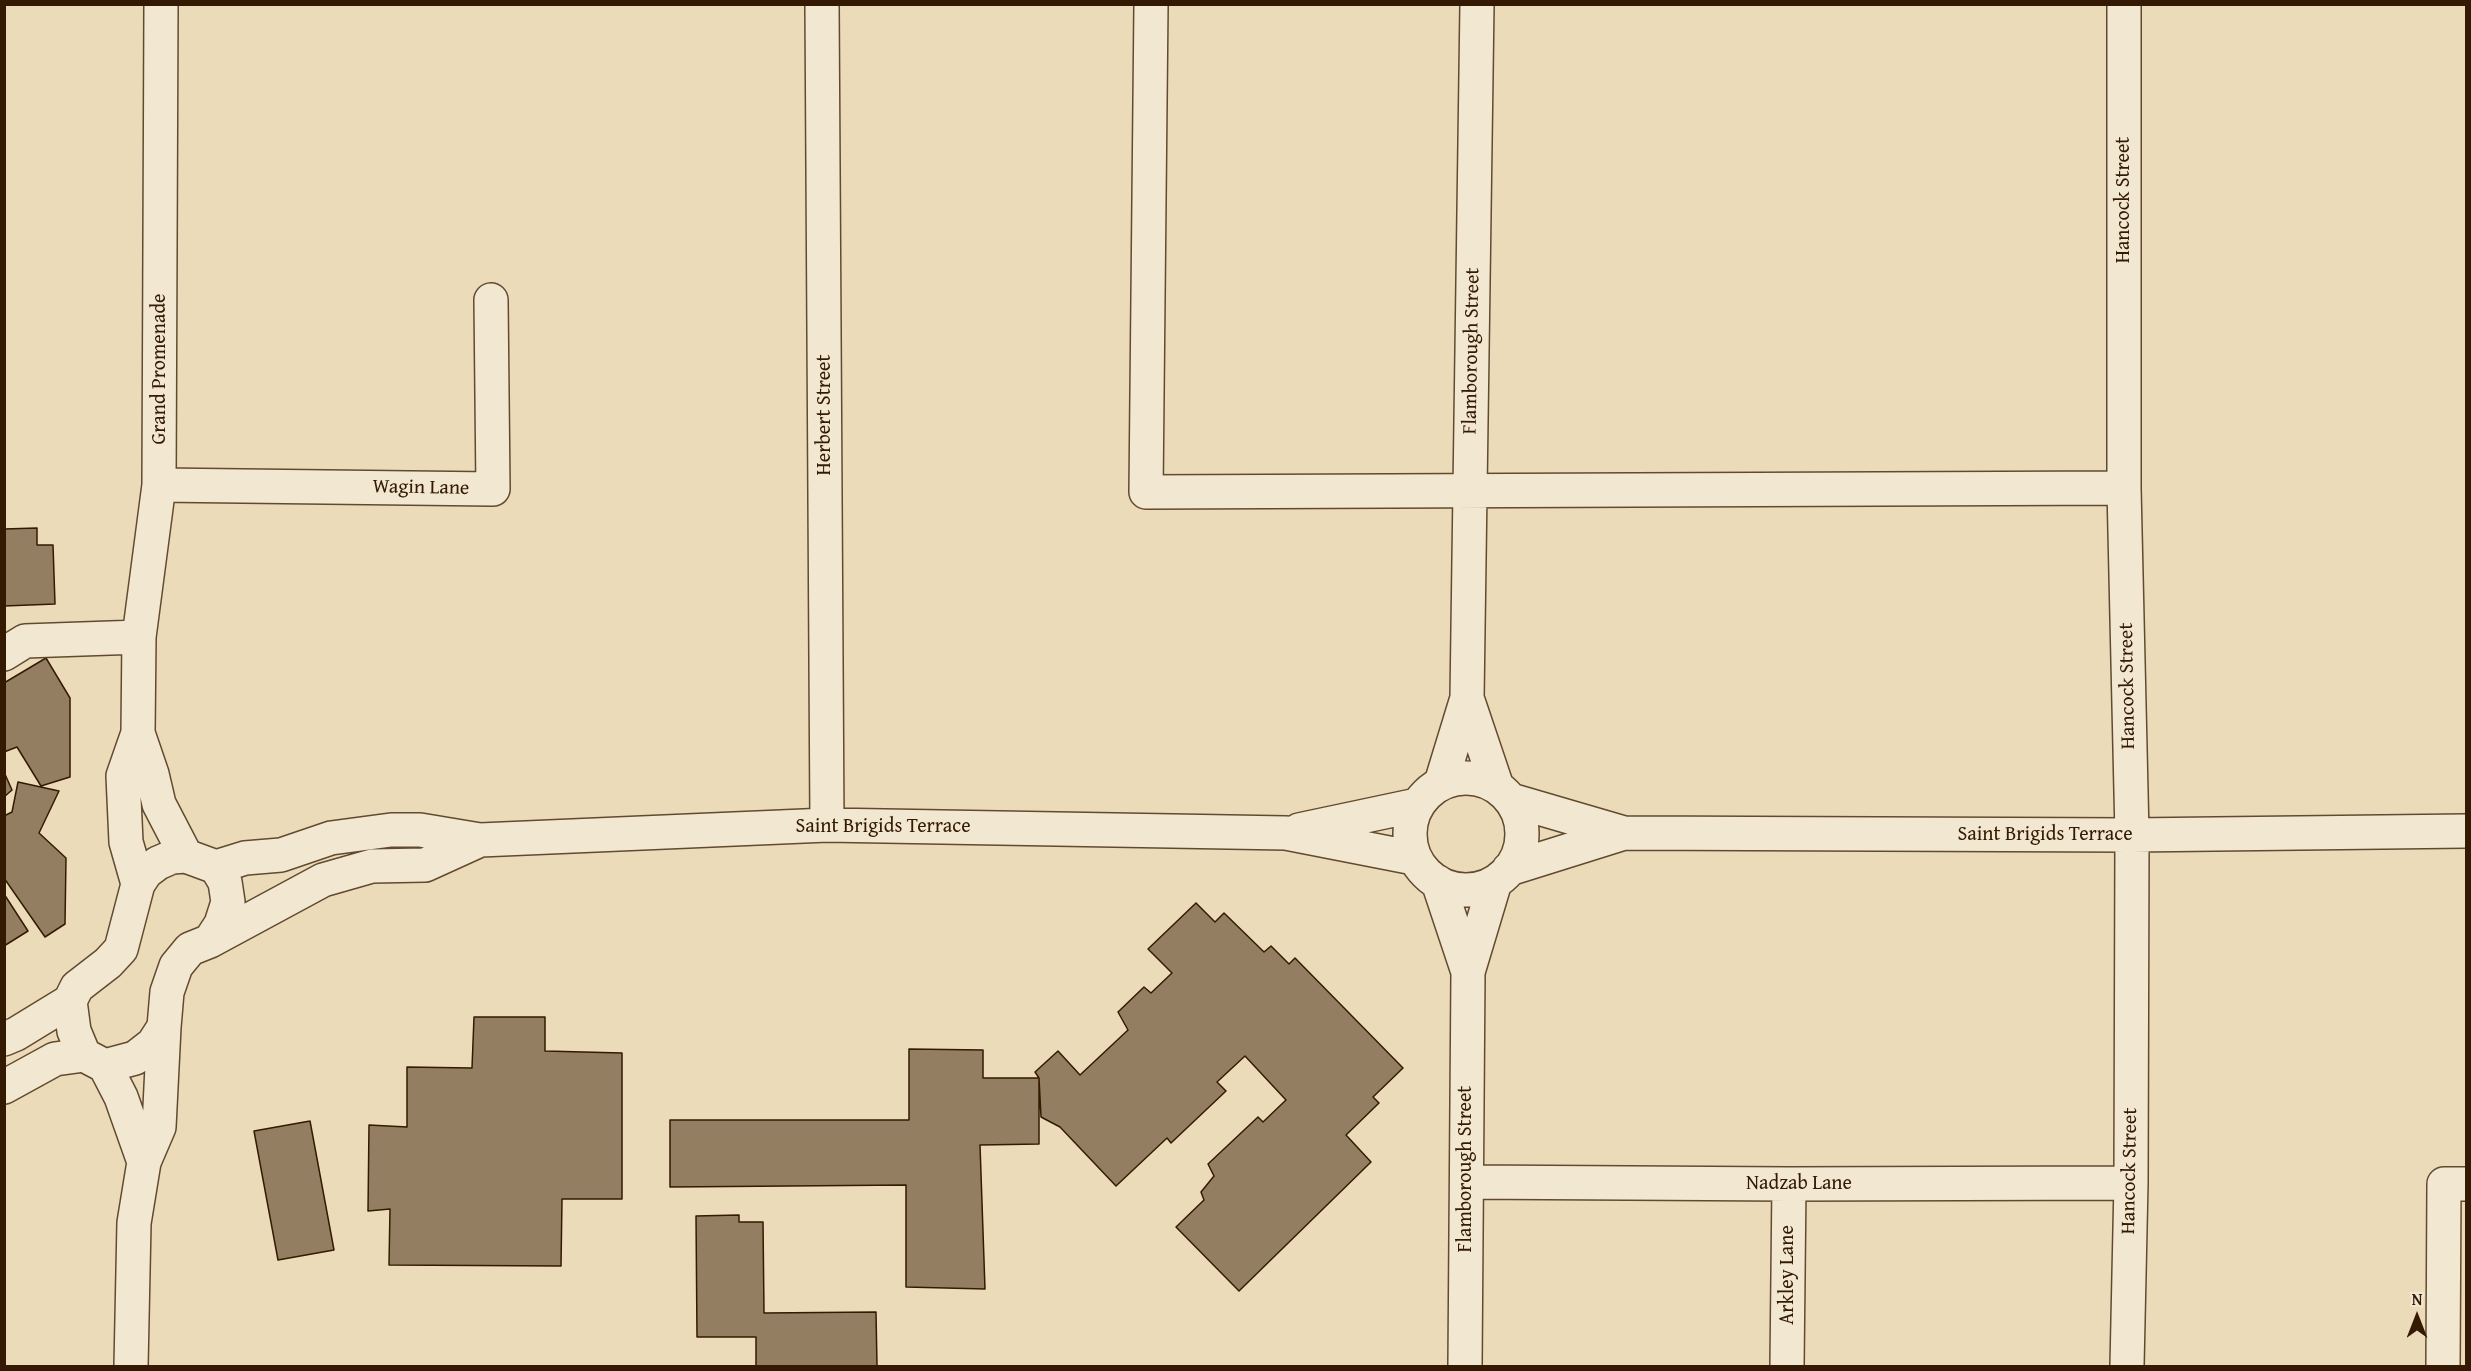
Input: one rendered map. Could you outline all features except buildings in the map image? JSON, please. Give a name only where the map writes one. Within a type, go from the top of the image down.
[{"type":"street","name":"Grand Promenade","points":[[138,884],[126,842],[123,776],[138,733],[139,637],[159,484],[161,4]]},
{"type":"street","name":"Herbert Street","points":[[822,4],[828,825]]},
{"type":"street","points":[[1150,4],[1146,492],[2124,488]]},
{"type":"street","name":"Flamborough Street","points":[[1441,783],[1467,698],[1477,4]]},
{"type":"street","name":"Hancock Street","points":[[2124,4],[2124,488],[2132,835],[2131,1182],[2127,1366]]},
{"type":"street","name":"Wagin Lane","points":[[159,484],[493,489],[491,300]]},
{"type":"street","points":[[4,654],[25,641],[139,637]]},
{"type":"street","name":"Flamborough Street","points":[[1467,698],[1504,794]]},
{"type":"street","name":"Grand Promenade","points":[[138,733],[159,804],[186,856]]},
{"type":"street","points":[[1460,778],[1479,779],[1504,794],[1520,818],[1522,833],[1519,853],[1502,876],[1476,889],[1456,889],[1438,882],[1423,870],[1414,858],[1410,830],[1417,805],[1427,793],[1441,783],[1460,778]]},
{"type":"street","name":"Saint Brigids Terrace","points":[[1504,794],[1624,832],[2132,835],[2466,831]]},
{"type":"street","name":"Saint Brigids Terrace","points":[[1286,832],[1417,805]]},
{"type":"street","name":"Saint Brigids Terrace","points":[[216,867],[245,858],[281,855],[331,838],[391,830],[420,830],[480,840],[828,825],[1286,832],[1414,858]]},
{"type":"street","name":"Saint Brigids Terrace","points":[[1502,876],[1624,832]]},
{"type":"street","name":"Saint Brigids Terrace","points":[[164,1027],[167,992],[176,966],[189,949],[210,941],[323,880],[372,866],[425,865],[480,840]]},
{"type":"street","points":[[4,1039],[70,1001],[77,987],[108,963],[121,949],[129,910],[138,884],[146,872],[158,863],[172,857],[186,856],[216,867],[225,882],[228,902],[221,924],[210,941]]},
{"type":"street","name":"Flamborough Street","points":[[1468,972],[1502,876]]},
{"type":"street","name":"Flamborough Street","points":[[1438,882],[1468,972],[1465,1366]]},
{"type":"street","points":[[70,1001],[74,1031],[121,1097],[144,1162]]},
{"type":"street","points":[[4,1087],[55,1059],[135,1058],[153,1044],[164,1027]]},
{"type":"street","points":[[131,1366],[134,1223],[144,1162],[159,1127],[164,1027]]},
{"type":"street","name":"Nadzab Lane","points":[[1467,1182],[1789,1184],[2131,1182]]},
{"type":"street","name":"Arkley Lane","points":[[1787,1366],[1789,1184]]},
{"type":"street","points":[[2443,1366],[2444,1184],[2466,1184]]}]
